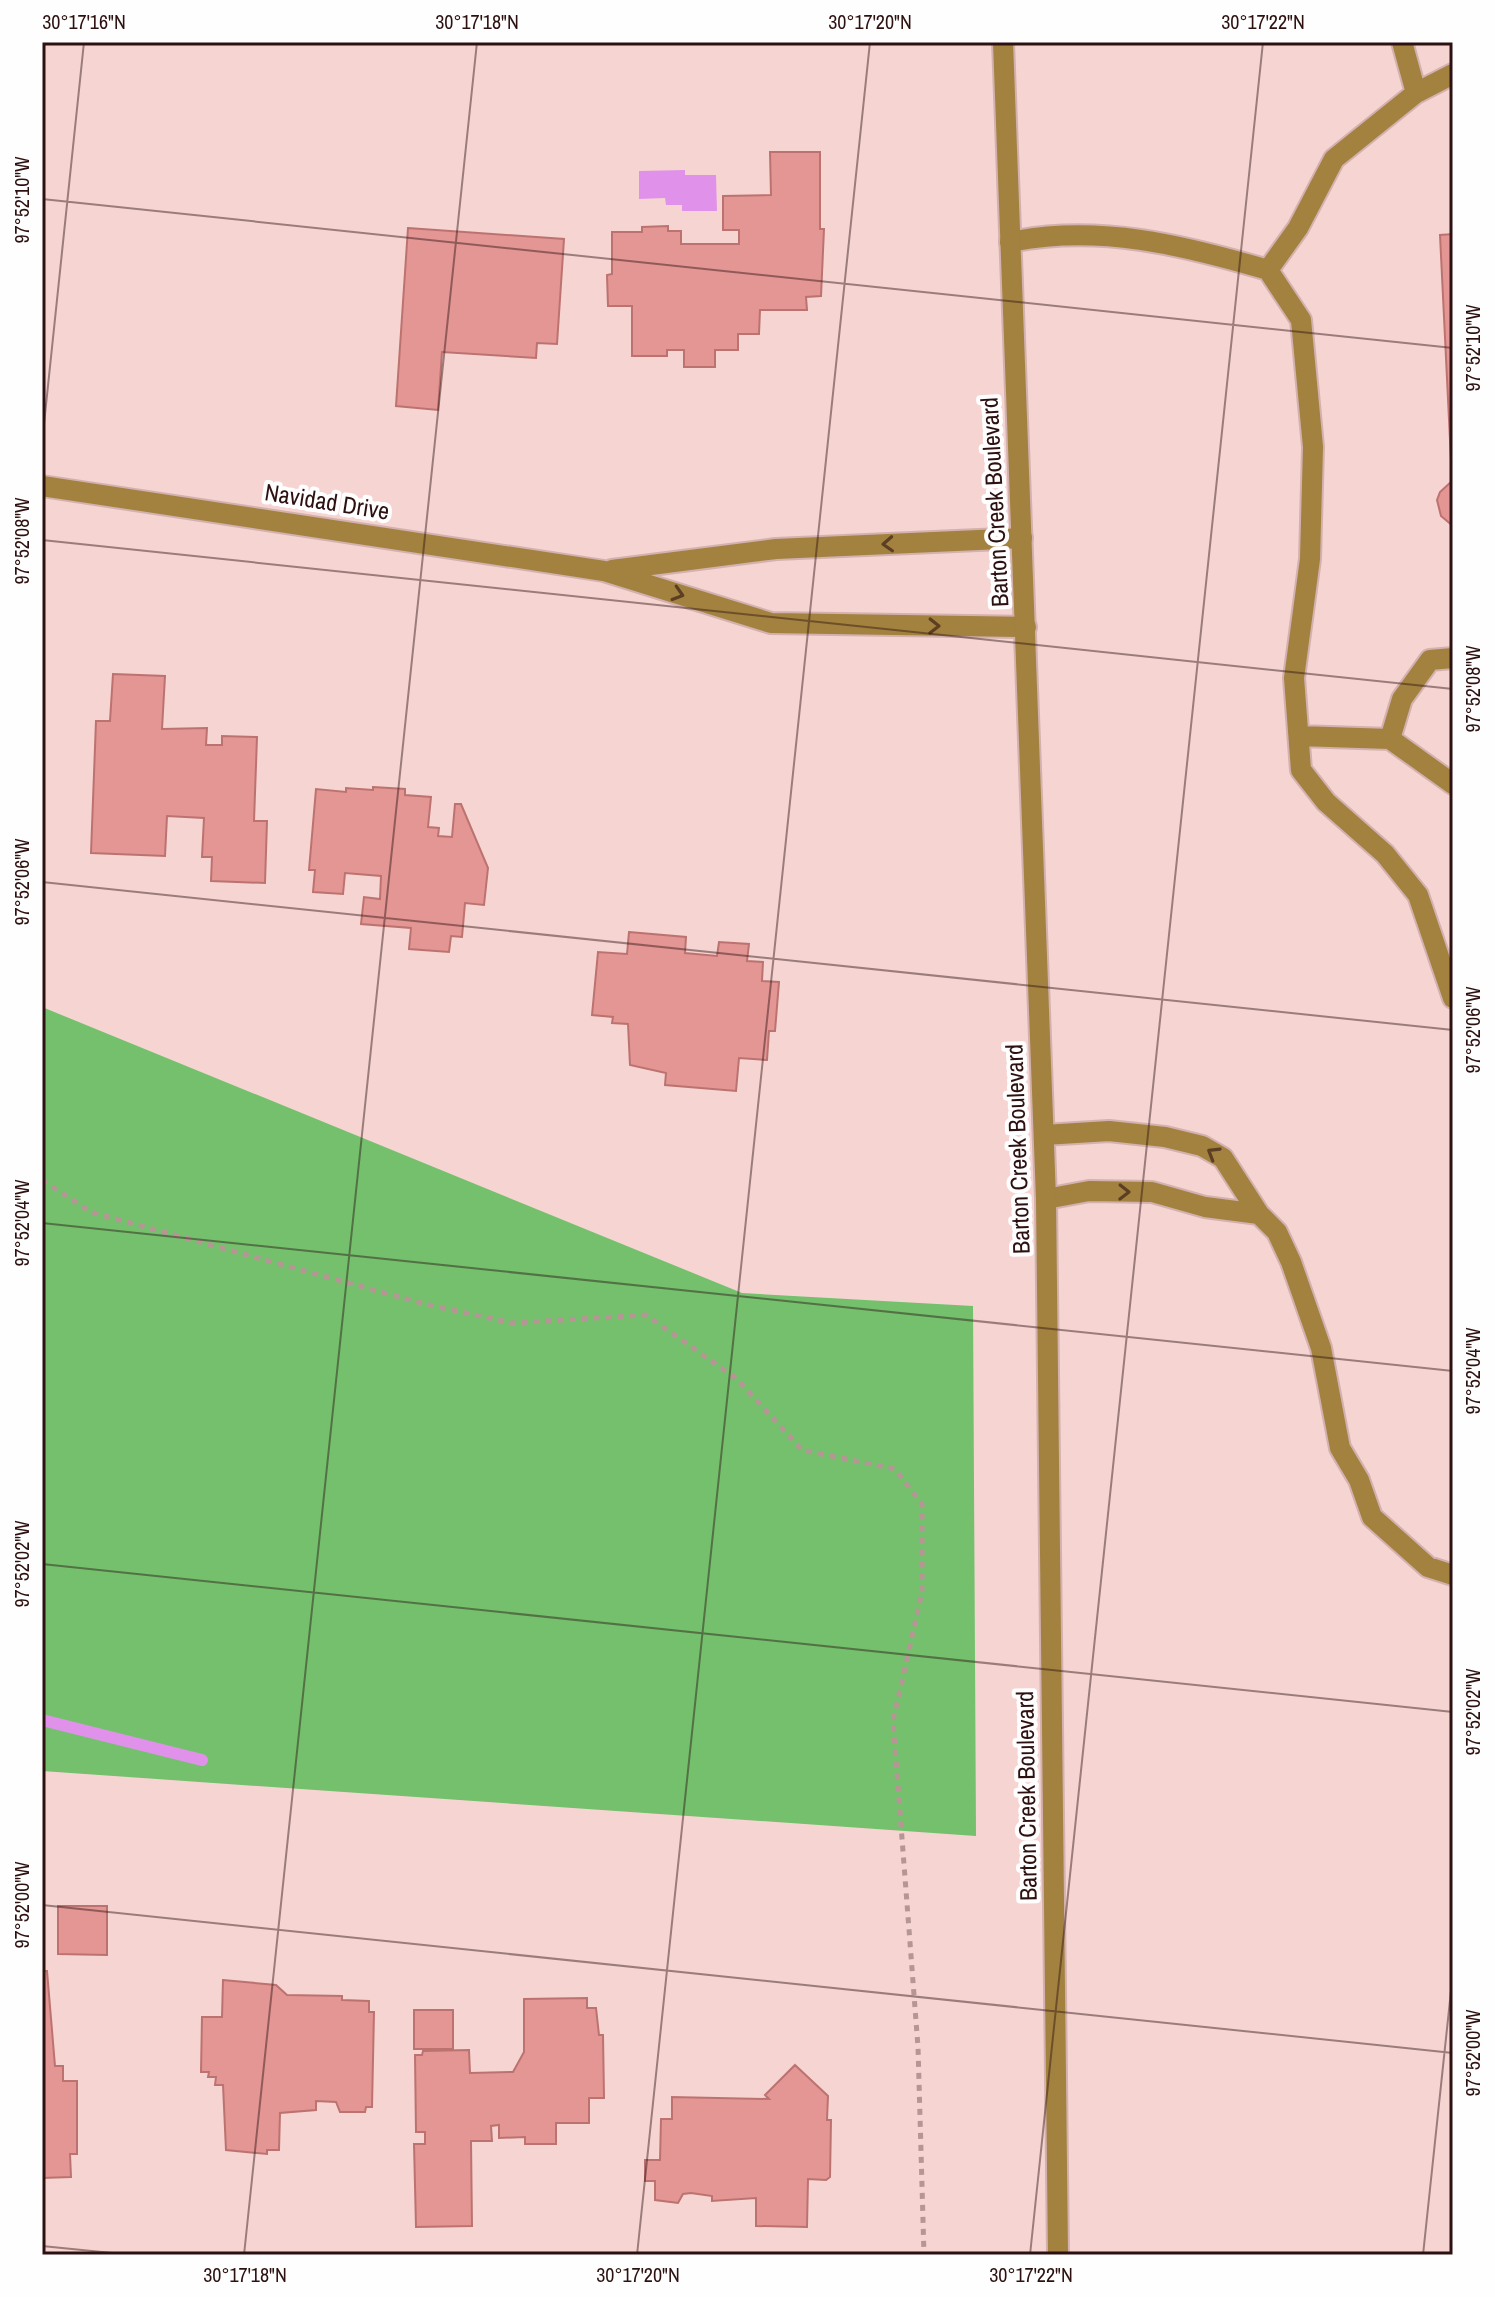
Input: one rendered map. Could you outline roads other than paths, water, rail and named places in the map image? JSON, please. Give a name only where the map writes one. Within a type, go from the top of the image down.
[{"type":"street","name":"Barton Creek Boulevard","points":[[1003,42],[1046,1199],[1058,2255]]},
{"type":"street","points":[[1402,42],[1416,93]]},
{"type":"street","points":[[1268,270],[1298,228],[1334,159],[1416,93],[1453,74]]},
{"type":"street","points":[[1010,242],[1048,234],[1145,238],[1268,270],[1301,320],[1313,447],[1310,559],[1294,678],[1301,770],[1326,802],[1385,854],[1418,895],[1453,998]]},
{"type":"street","name":"Navidad Drive","points":[[42,486],[604,571],[771,623],[1026,627]]},
{"type":"street","name":"Navidad Drive","points":[[604,571],[776,549],[1022,538]]},
{"type":"street","points":[[1390,739],[1402,699],[1430,660],[1453,658]]},
{"type":"street","points":[[1299,736],[1390,739],[1453,784]]},
{"type":"street","points":[[1044,1135],[1109,1131],[1165,1137],[1202,1146],[1223,1158],[1259,1214],[1277,1232],[1305,1297],[1321,1348],[1340,1448],[1359,1480],[1372,1517],[1428,1567],[1453,1575]]},
{"type":"street","points":[[1046,1199],[1089,1191],[1152,1192],[1205,1207],[1259,1214]]},
{"type":"waterway","points":[[42,1720],[202,1760]]}]
